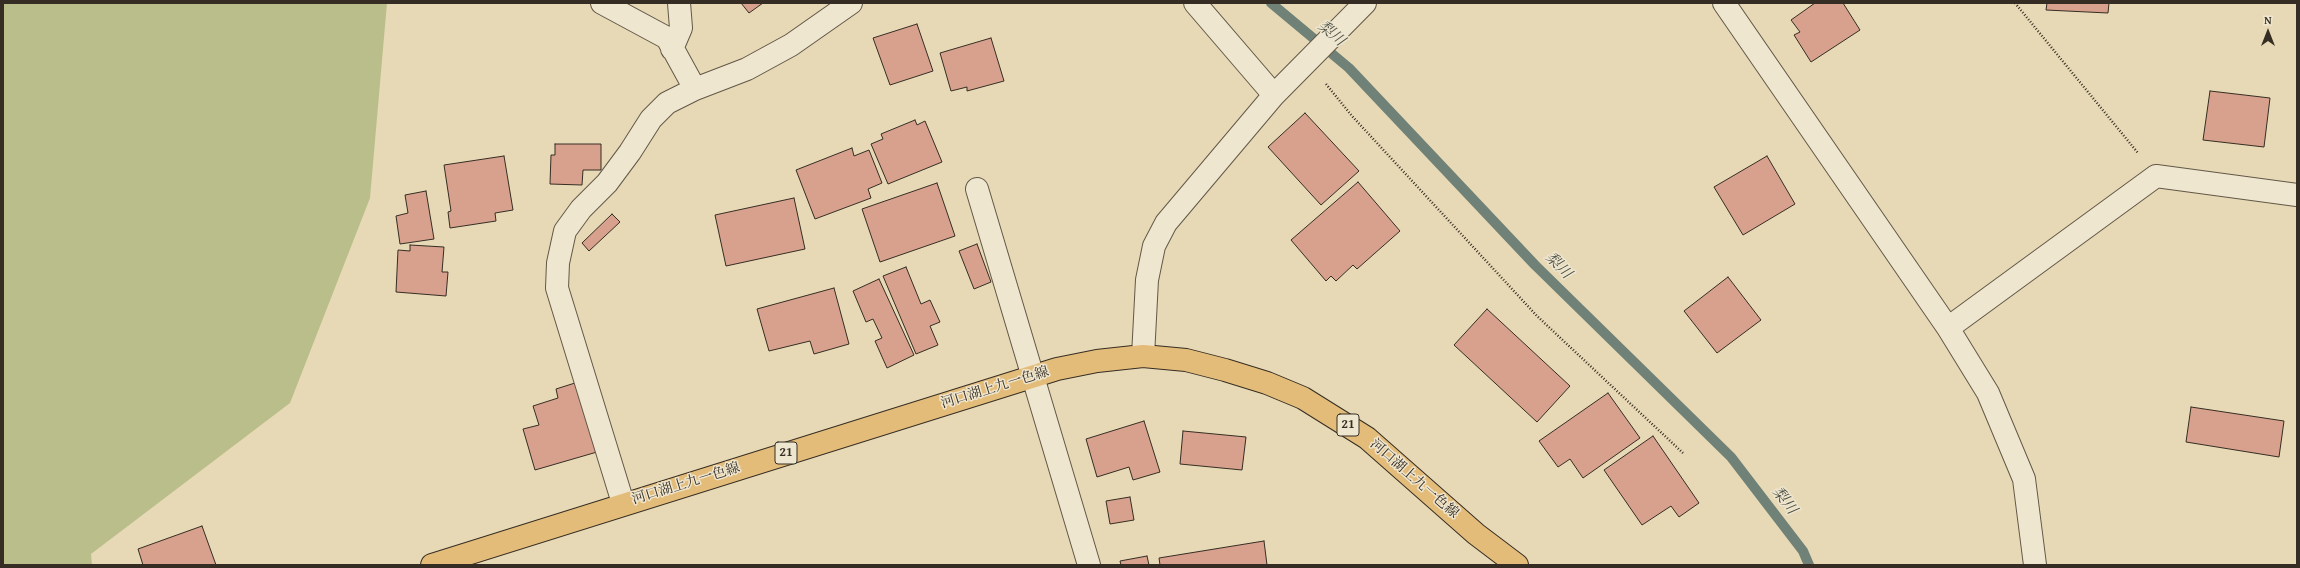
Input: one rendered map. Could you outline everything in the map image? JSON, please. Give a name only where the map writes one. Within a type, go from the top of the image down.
[{"type":"main road","name":"河口湖上九一色線","points":[[432,565],[1032,376],[1097,361],[1142,356],[1186,360],[1225,370],[1267,383],[1303,398],[1367,438],[1476,534],[1517,565]]},
{"type":"street","points":[[602,3],[667,38],[695,89]]},
{"type":"street","points":[[672,49],[681,28],[679,3]]},
{"type":"street","points":[[623,504],[558,288],[558,263],[565,231],[580,209],[607,183],[630,152],[651,119],[667,103],[695,89],[747,69],[791,45],[851,3]]},
{"type":"street","points":[[1195,3],[1274,95]]},
{"type":"street","points":[[1724,3],[1948,328],[1988,394],[2024,479],[2035,565]]},
{"type":"street","points":[[1142,356],[1147,280],[1154,246],[1170,218],[1274,95],[1358,11]]},
{"type":"street","points":[[1948,328],[2156,176],[2297,195]]},
{"type":"street","points":[[977,189],[1089,565]]},
{"type":"path","points":[[2016,3],[2156,176]]},
{"type":"path","points":[[1307,62],[1352,116],[1536,316],[1683,453]]},
{"type":"green space","points":[[3,3],[387,3],[370,198],[290,403],[91,554],[92,565],[3,565]]},
{"type":"building","points":[[741,3],[763,3],[749,13]]},
{"type":"building","points":[[1815,3],[1843,3],[1860,30],[1811,62],[1794,35],[1800,32],[1791,20]]},
{"type":"building","points":[[2047,3],[2109,3],[2108,13],[2046,10]]},
{"type":"building","points":[[917,24],[933,71],[890,85],[873,38]]},
{"type":"building","points":[[991,38],[1004,81],[967,91],[967,87],[951,91],[940,53]]},
{"type":"building","points":[[2210,91],[2270,98],[2264,147],[2203,140]]},
{"type":"building","points":[[1305,113],[1359,171],[1321,205],[1268,147]]},
{"type":"building","points":[[915,120],[917,125],[925,121],[942,162],[888,184],[871,144],[883,139],[881,134]]},
{"type":"building","points":[[555,144],[601,144],[601,170],[583,170],[582,185],[550,184],[551,155],[555,155]]},
{"type":"building","points":[[852,148],[854,156],[869,150],[882,183],[868,189],[871,198],[815,219],[796,170]]},
{"type":"building","points":[[504,156],[513,210],[495,213],[496,221],[450,228],[448,212],[451,211],[444,165]]},
{"type":"building","points":[[1767,156],[1795,204],[1743,235],[1714,187]]},
{"type":"building","points":[[1358,182],[1400,231],[1357,269],[1353,265],[1336,281],[1331,276],[1326,281],[1291,240]]},
{"type":"building","points":[[937,183],[955,236],[880,262],[862,209]]},
{"type":"building","points":[[426,191],[434,239],[400,244],[396,216],[408,213],[405,195]]},
{"type":"building","points":[[794,198],[805,249],[726,266],[715,215]]},
{"type":"building","points":[[612,214],[620,222],[589,251],[582,243]]},
{"type":"building","points":[[977,244],[991,282],[974,289],[959,251]]},
{"type":"building","points":[[410,245],[444,247],[442,272],[448,272],[446,296],[396,292],[398,250],[410,251]]},
{"type":"building","points":[[906,267],[921,304],[930,300],[940,322],[930,326],[938,345],[916,354],[883,276]]},
{"type":"building","points":[[1728,277],[1761,320],[1717,353],[1684,311]]},
{"type":"building","points":[[879,279],[914,355],[887,368],[875,341],[882,338],[873,319],[866,322],[853,291]]},
{"type":"building","points":[[834,288],[849,344],[814,354],[810,341],[769,351],[757,309]]},
{"type":"building","points":[[1487,309],[1570,386],[1537,422],[1454,345]]},
{"type":"building","points":[[575,383],[597,452],[535,470],[523,429],[539,425],[533,406],[558,398],[556,389]]},
{"type":"building","points":[[1608,393],[1640,438],[1583,478],[1570,459],[1558,467],[1539,441]]},
{"type":"building","points":[[2191,407],[2284,421],[2279,457],[2186,442]]},
{"type":"building","points":[[1144,421],[1160,472],[1133,480],[1129,467],[1097,477],[1086,439]]},
{"type":"building","points":[[1183,431],[1246,437],[1242,470],[1180,464]]},
{"type":"building","points":[[1653,436],[1699,503],[1679,517],[1671,506],[1642,525],[1604,470]]},
{"type":"building","points":[[1130,497],[1134,520],[1110,524],[1106,501]]},
{"type":"building","points":[[202,526],[216,565],[143,565],[138,549]]},
{"type":"building","points":[[1264,541],[1267,565],[1160,565],[1159,558]]},
{"type":"building","points":[[1147,556],[1149,565],[1121,565],[1120,561]]},
{"type":"waterway","name":"梨川","points":[[1271,3],[1349,68],[1535,265],[1731,457],[1803,551],[1809,565]]}]
